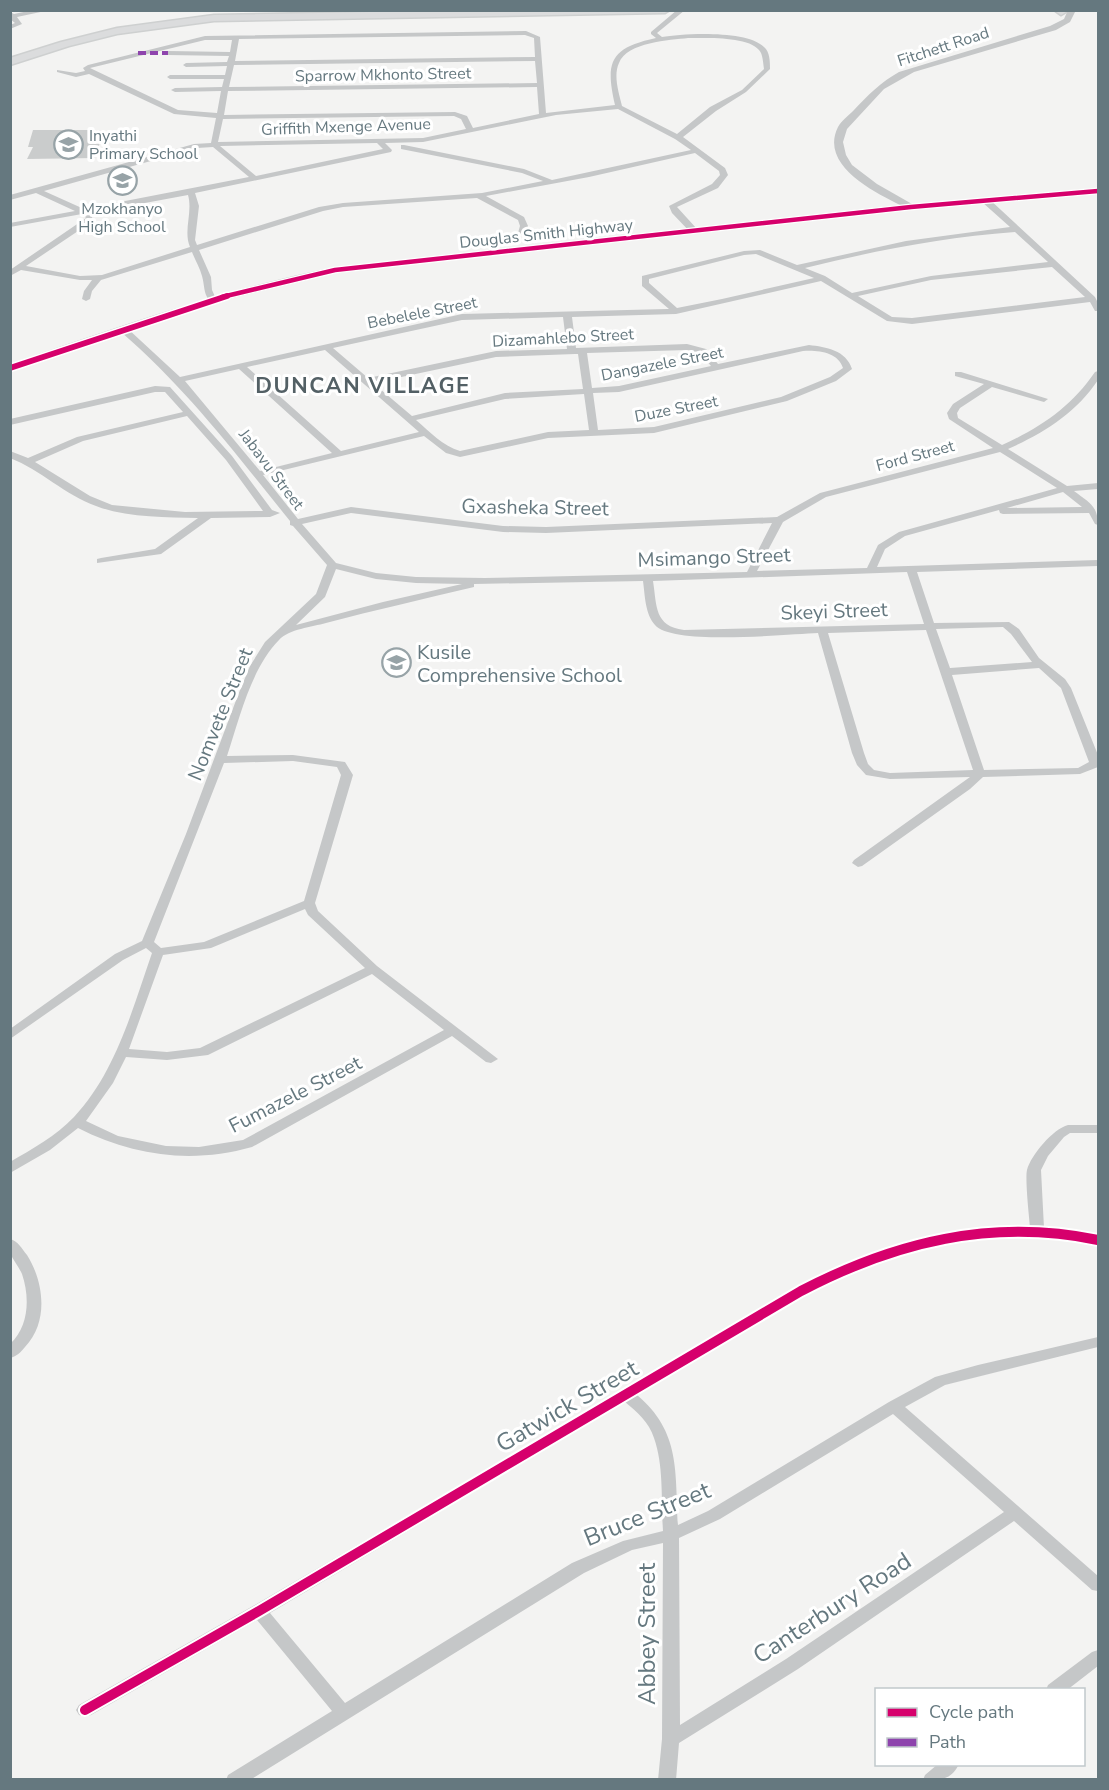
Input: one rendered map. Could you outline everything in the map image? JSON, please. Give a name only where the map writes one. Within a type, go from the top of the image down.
[{"type":"main road","points":[[10,60],[82,35],[165,20],[239,14],[439,10]]},
{"type":"main road","points":[[10,60],[117,31],[214,18],[665,10]]},
{"type":"street","points":[[12,15],[47,10]]},
{"type":"street","points":[[661,39],[653,33],[660,25],[682,10]]},
{"type":"street","name":"Fitchett Road","points":[[911,207],[866,182],[844,161],[839,144],[843,127],[881,85],[899,75],[1044,30],[1067,20],[1072,10]]},
{"type":"street","points":[[1044,30],[1059,16],[1060,11]]},
{"type":"street","points":[[10,27],[20,24],[12,15]]},
{"type":"street","points":[[471,131],[464,118],[455,114],[222,116],[177,112],[90,72],[86,68],[192,40],[236,37],[521,33],[537,37],[543,117]]},
{"type":"street","points":[[236,37],[222,116],[214,144],[254,178]]},
{"type":"street","points":[[678,137],[713,109],[757,82],[766,69],[766,57],[758,44],[740,39],[661,39],[631,48],[616,60],[614,85],[619,107],[678,137],[720,167],[724,175],[715,186],[674,204],[675,212],[694,231]]},
{"type":"street","points":[[168,53],[232,54]]},
{"type":"street","points":[[186,65],[539,59]]},
{"type":"street","points":[[59,71],[76,75],[90,72]]},
{"type":"street","points":[[170,77],[228,77]]},
{"type":"street","name":"Sparrow Mkhonto Street","points":[[175,90],[541,86]]},
{"type":"street","name":"Griffith Mxenge Avenue","points":[[10,198],[174,151],[214,144],[423,140],[556,113],[619,107]]},
{"type":"street","points":[[378,140],[388,150]]},
{"type":"street","points":[[10,225],[79,210],[191,192],[405,147],[524,171],[551,182]]},
{"type":"street","points":[[21,268],[80,278],[98,278],[331,207],[478,195],[696,151]]},
{"type":"street","points":[[10,274],[90,219],[90,215],[36,190]]},
{"type":"street","name":"Douglas Smith Highway","points":[[10,368],[213,301],[285,280],[335,270],[911,207],[1098,191]]},
{"type":"street","points":[[191,192],[195,206],[195,219],[190,236],[193,249],[207,277],[208,290],[213,301]]},
{"type":"street","points":[[478,195],[521,219],[525,226],[522,233]]},
{"type":"street","points":[[986,200],[1092,298],[1098,309]]},
{"type":"street","points":[[796,268],[853,253],[923,240],[1017,229]]},
{"type":"street","points":[[676,311],[645,284],[645,278],[754,252],[822,278],[890,319],[912,321],[1092,298]]},
{"type":"street","points":[[852,295],[932,278],[1055,264]]},
{"type":"street","points":[[86,298],[86,294],[98,278]]},
{"type":"street","name":"Bebelele Street","points":[[178,380],[472,316],[676,311],[822,278]]},
{"type":"street","points":[[567,314],[572,352]]},
{"type":"street","name":"Jabavu Street","points":[[124,330],[150,350],[242,452],[294,523],[332,565]]},
{"type":"street","points":[[327,346],[426,433]]},
{"type":"street","name":"Dizamahlebo Street","points":[[368,381],[496,354],[687,347],[703,351],[717,368]]},
{"type":"street","name":"Dangazele Street","points":[[411,419],[505,396],[619,389],[809,347],[827,351],[846,361]]},
{"type":"street","points":[[582,352],[594,433]]},
{"type":"street","name":"Duze Street","points":[[426,433],[449,451],[460,454],[539,437],[649,432],[770,403],[833,379],[848,369],[846,361]]},
{"type":"street","points":[[241,366],[339,454]]},
{"type":"street","points":[[958,374],[1044,399]]},
{"type":"street","name":"Ford Street","points":[[779,520],[823,495],[1003,448],[1024,439],[1054,422],[1086,393],[1098,374]]},
{"type":"street","points":[[990,384],[956,406],[952,416],[961,424],[1003,448],[1065,489],[1092,510],[1098,522]]},
{"type":"street","points":[[10,423],[161,388],[170,391],[229,458],[270,514]]},
{"type":"street","points":[[30,461],[80,439],[189,413]]},
{"type":"street","points":[[258,474],[426,433]]},
{"type":"street","points":[[10,454],[30,461],[105,507],[238,516],[285,511]]},
{"type":"street","points":[[871,570],[881,547],[902,534],[1065,489],[1098,486]]},
{"type":"street","name":"Gxasheka Street","points":[[294,523],[351,510],[503,529],[546,530],[779,520]]},
{"type":"street","points":[[985,511],[1092,510]]},
{"type":"street","points":[[101,561],[158,552],[209,515]]},
{"type":"street","points":[[750,574],[779,520]]},
{"type":"street","name":"Msimango Street","points":[[332,565],[376,576],[416,580],[485,581],[1098,563]]},
{"type":"street","points":[[279,633],[306,612],[321,595],[332,565]]},
{"type":"street","points":[[911,570],[928,626],[980,774]]},
{"type":"street","name":"Skeyi Street","points":[[648,578],[655,622],[673,632],[701,634],[1005,624],[1014,630],[1030,656],[1041,665]]},
{"type":"street","points":[[279,633],[485,581]]},
{"type":"street","points":[[822,629],[863,765],[870,773],[878,775],[980,774],[1080,771],[1092,767],[1095,760],[1066,688],[1041,665],[945,672]]},
{"type":"street","name":"Nomvete Street","points":[[10,1169],[77,1122],[105,1087],[122,1053],[152,947],[244,693],[263,652],[279,633]]},
{"type":"street","points":[[220,759],[293,758],[335,762],[345,768],[347,775],[341,800],[309,903],[317,918],[373,969],[491,1059]]},
{"type":"street","points":[[858,863],[966,787],[980,774]]},
{"type":"street","points":[[10,1035],[119,957],[152,947],[207,945],[309,903]]},
{"type":"street","points":[[122,1053],[167,1056],[203,1052],[373,969]]},
{"type":"street","name":"Fumazele Street","points":[[77,1122],[119,1141],[149,1148],[193,1152],[220,1151],[246,1144],[453,1030]]},
{"type":"street","points":[[1037,1231],[1034,1170],[1043,1154],[1059,1134],[1068,1130],[1098,1129]]},
{"type":"street","name":"Gatwick Street","points":[[85,1710],[259,1611],[801,1291],[857,1263],[908,1246],[1037,1231],[1072,1233],[1098,1240]]},
{"type":"street","points":[[10,1244],[21,1255],[27,1267],[33,1299],[32,1322],[28,1334],[10,1353]]},
{"type":"street","name":"Bruce Street","points":[[234,1779],[578,1568],[629,1545],[671,1535],[714,1515],[894,1406],[940,1382],[978,1370],[1098,1342]]},
{"type":"street","name":"Abbey Street","points":[[626,1394],[647,1412],[662,1437],[667,1462],[671,1535],[671,1739],[667,1779]]},
{"type":"street","points":[[894,1406],[1098,1585]]},
{"type":"street","name":"Canterbury Road","points":[[671,1739],[792,1664],[1016,1512]]},
{"type":"street","points":[[259,1611],[343,1712]]},
{"type":"street","points":[[1055,1688],[1098,1657]]},
{"type":"street","points":[[931,1779],[948,1766]]},
{"type":"building","points":[[33,130],[104,130],[95,158],[27,159],[33,147],[28,147]]},
{"type":"marked path","points":[[138,53],[168,53]]},
{"type":"cycle path","points":[[10,368],[212,300],[253,288],[335,270],[911,207],[1098,191]]},
{"type":"cycle path","points":[[85,1710],[259,1611],[801,1291],[842,1270],[908,1246],[962,1236],[1020,1232],[1075,1235],[1098,1240]]},
{"type":"place","name":"Inyathi Primary School","points":[[68,144]]},
{"type":"place","name":"Mzokhanyo High School","points":[[122,180]]},
{"type":"place","name":"Kusile Comprehensive School","points":[[396,663]]},
{"type":"district","name":"DUNCAN VILLAGE","points":[[363,385]]}]
